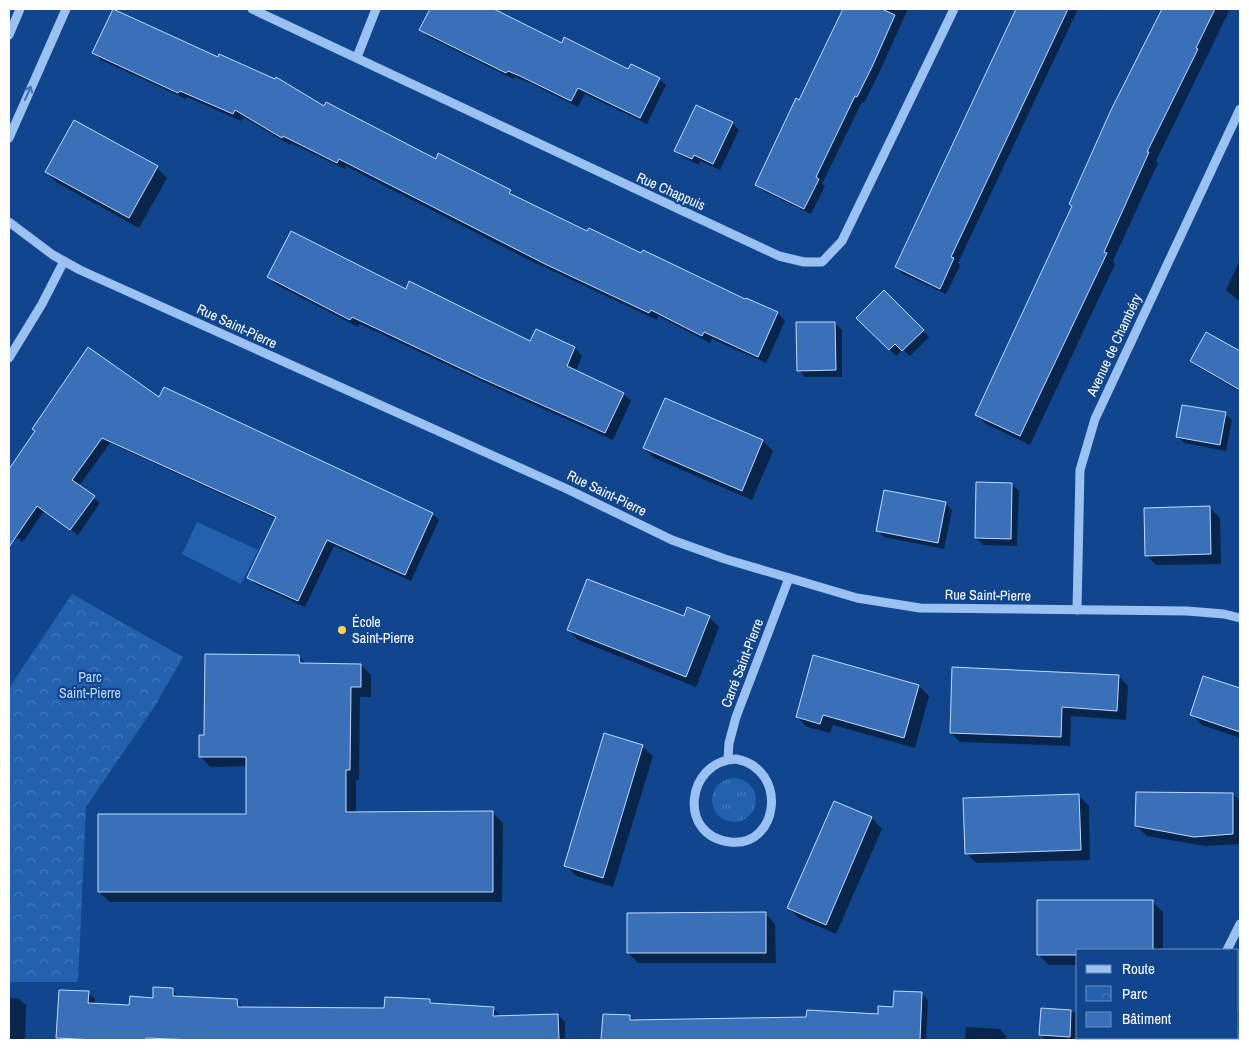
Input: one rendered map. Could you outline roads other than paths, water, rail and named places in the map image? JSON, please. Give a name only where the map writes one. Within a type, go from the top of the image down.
[{"type":"street","points":[[9,35],[20,9]]},
{"type":"street","points":[[9,138],[66,9]]},
{"type":"street","name":"Rue Chappuis","points":[[252,9],[766,250],[804,262],[822,262],[842,241],[954,9]]},
{"type":"street","points":[[357,57],[376,9]]},
{"type":"street","name":"Avenue de Chambéry","points":[[1077,610],[1080,470],[1095,418],[1240,109]]},
{"type":"street","name":"Rue Saint-Pierre","points":[[9,222],[64,262],[253,349],[567,489],[692,549],[857,598],[920,608],[1187,611],[1224,614],[1240,618]]},
{"type":"street","points":[[9,358],[42,304],[64,262]]},
{"type":"street","name":"Carré Saint-Pierre","points":[[728,759],[729,743],[736,717],[789,578]]},
{"type":"street","points":[[728,759],[742,760],[755,767],[768,782],[772,794],[770,813],[763,827],[752,837],[738,842],[724,841],[711,836],[697,820],[694,808],[696,788],[704,774],[715,764],[728,759]]},
{"type":"street","points":[[1228,949],[1240,924]]},
{"type":"place","name":"École Saint-Pierre","points":[[342,630]]},
{"type":"park label","name":"Parc Saint-Pierre","points":[[90,686]]}]
